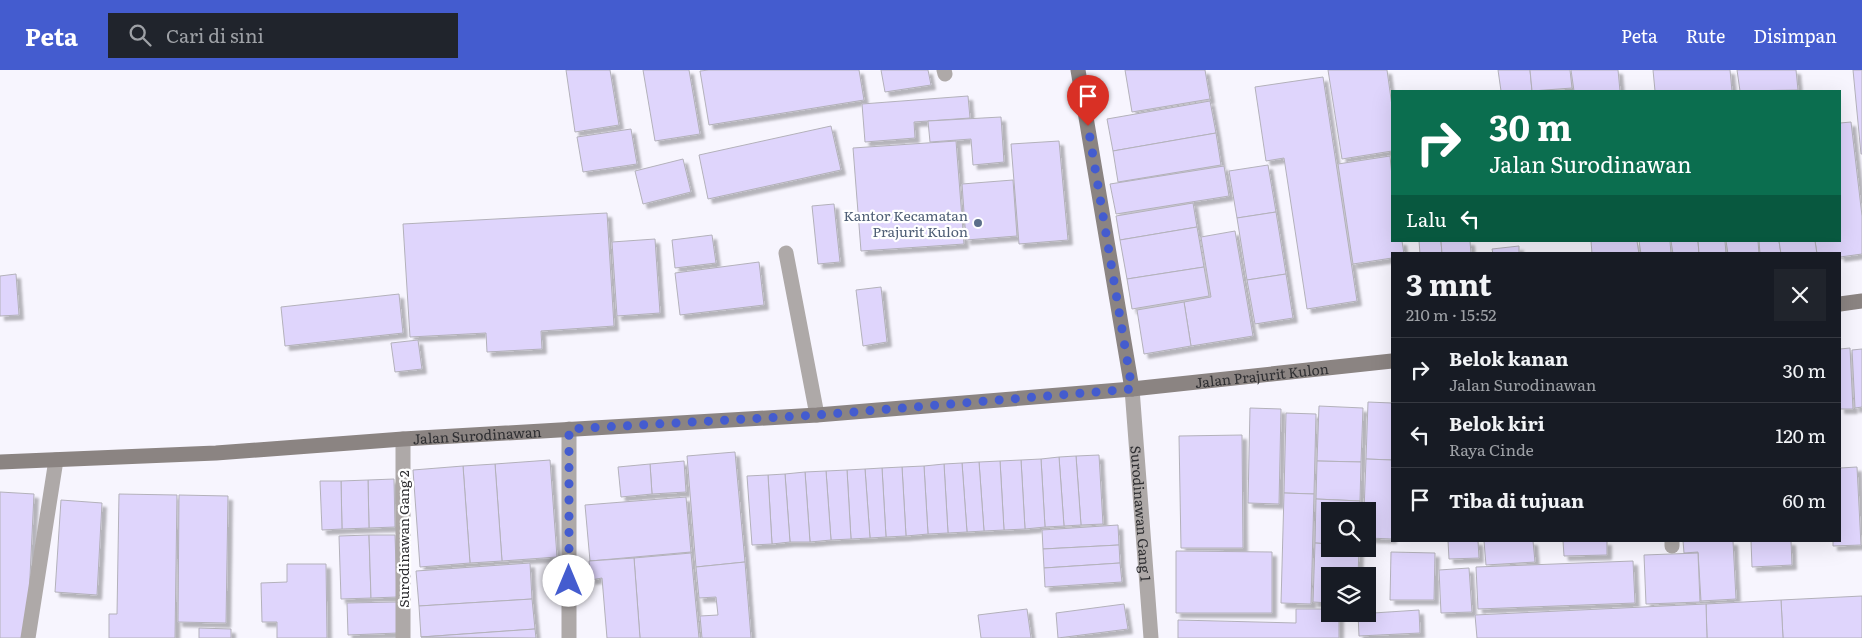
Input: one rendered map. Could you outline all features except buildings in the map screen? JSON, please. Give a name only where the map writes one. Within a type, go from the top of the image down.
[{"type":"main road","points":[[1078,70],[1132,389]]},
{"type":"main road","points":[[1841,304],[1862,301]]},
{"type":"main road","name":"Jalan Prajurit Kulon","points":[[1132,389],[1391,361]]},
{"type":"main road","name":"Jalan Surodinawan","points":[[0,462],[216,453],[403,439],[817,415],[1132,389]]},
{"type":"street","points":[[786,253],[817,415]]},
{"type":"street","name":"Surodinawan Gang 1","points":[[1132,389],[1151,638]]},
{"type":"street","points":[[569,429],[569,638]]},
{"type":"street","name":"Surodinawan Gang 2","points":[[403,439],[403,638]]},
{"type":"street","points":[[28,638],[56,460]]},
{"type":"place","name":"Kantor Kecamatan Prajurit Kulon","points":[[978,223]]},
{"type":"route","points":[[569,581],[569,429],[817,415],[1132,389],[1088,126]]}]
